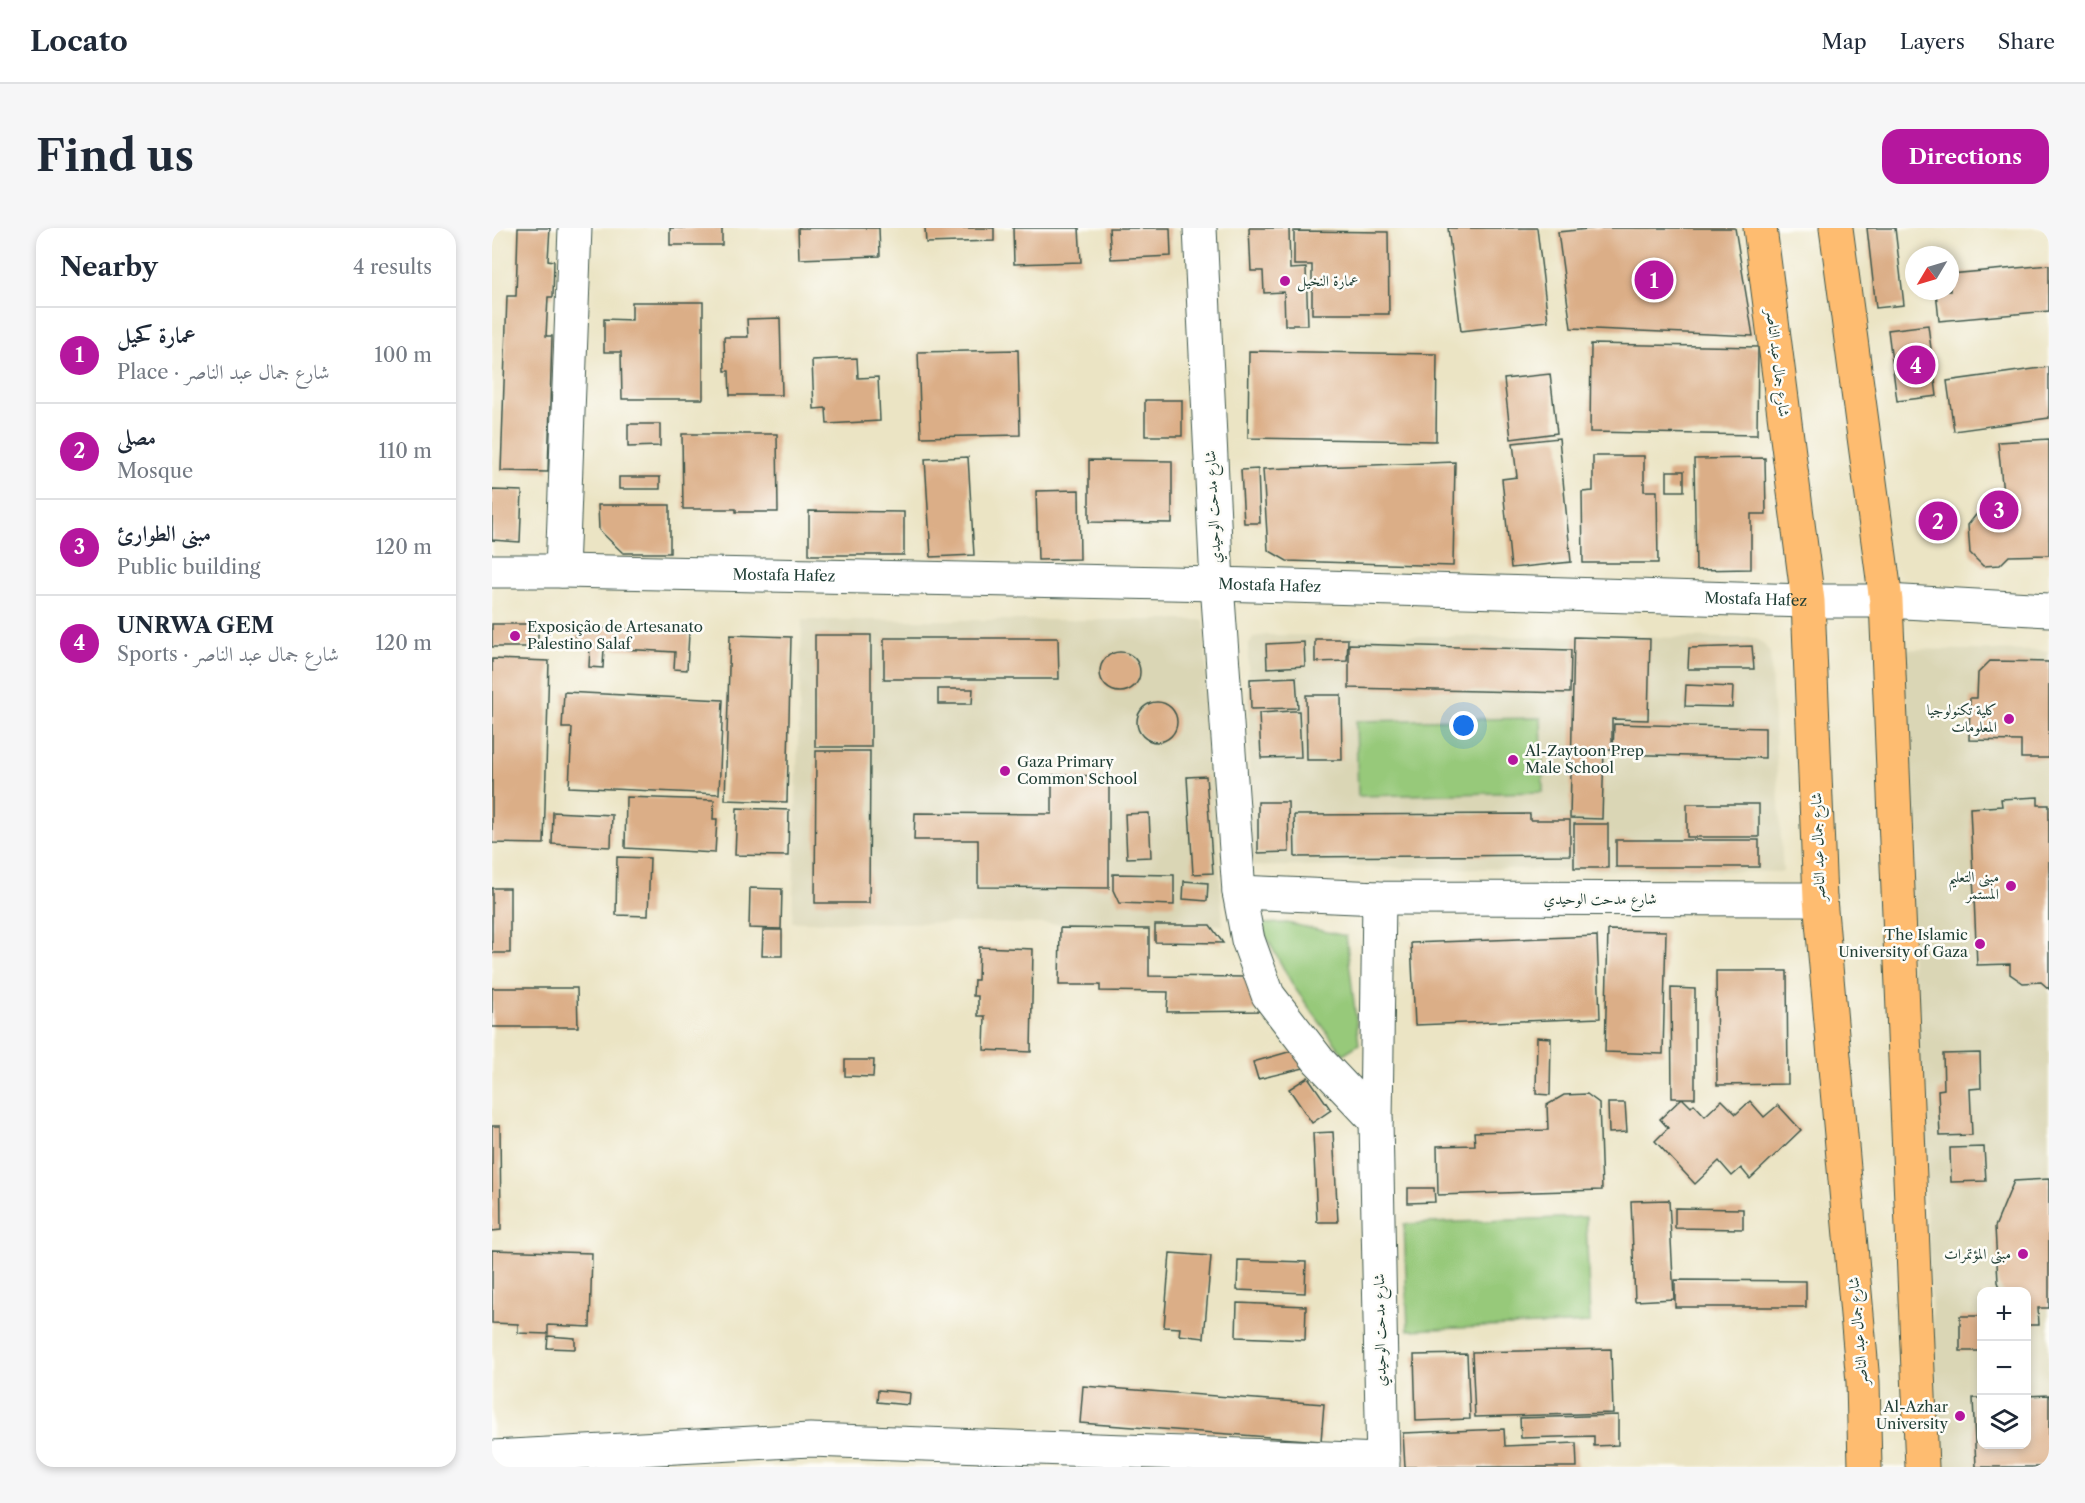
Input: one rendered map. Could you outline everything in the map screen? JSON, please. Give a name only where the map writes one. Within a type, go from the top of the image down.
[{"type":"main road","name":"شارع جمال عبد الناصر","points":[[1760,228],[1808,601],[1820,899],[1863,1382],[1865,1467]]},
{"type":"main road","points":[[1836,228],[1886,601],[1922,1467]]},
{"type":"street","points":[[562,571],[575,228]]},
{"type":"street","name":"شارع مدحت الوحيدي","points":[[1200,228],[1217,584],[1239,892],[1248,940],[1268,995],[1319,1061],[1376,1121]]},
{"type":"street","name":"Mostafa Hafez","points":[[492,572],[562,571],[1217,584],[1808,601],[1886,601],[2049,610]]},
{"type":"street","name":"شارع مدحت الوحيدي","points":[[1239,892],[1379,898],[1820,899]]},
{"type":"street","name":"شارع مدحت الوحيدي","points":[[1379,898],[1376,1121],[1383,1463]]},
{"type":"street","points":[[492,1457],[810,1440],[1383,1463]]},
{"type":"shaded area","name":"Gaza Primary Common School","points":[[802,620],[1204,620],[1223,925],[792,922]]},
{"type":"shaded area","name":"Al-Zaytoon Prep Male School","points":[[1266,635],[1753,638],[1763,643],[1770,653],[1783,872],[1250,866],[1248,645],[1254,637]]},
{"type":"shaded area","name":"The Islamic University of Gaza","points":[[1893,649],[2049,651],[2049,1467],[1941,1467]]},
{"type":"green space","points":[[1541,718],[1543,792],[1358,796],[1356,721]]},
{"type":"green space","points":[[1287,923],[1346,936],[1359,1044],[1343,1054],[1294,987],[1259,924]]},
{"type":"green space","points":[[1586,1217],[1590,1323],[1408,1330],[1404,1224]]},
{"type":"building","points":[[518,228],[550,228],[548,260],[554,261],[553,297],[548,297],[546,336],[552,336],[548,472],[501,471],[507,296],[516,296]]},
{"type":"building","points":[[670,228],[722,228],[722,245],[670,245]]},
{"type":"building","points":[[798,228],[879,228],[880,256],[799,259]]},
{"type":"building","points":[[925,228],[994,228],[994,241],[926,243]]},
{"type":"building","points":[[1013,228],[1079,228],[1081,262],[1014,264]]},
{"type":"building","points":[[1109,228],[1170,228],[1171,256],[1111,259]]},
{"type":"building","name":"عمارة النخيل","points":[[1249,228],[1289,228],[1290,269],[1306,268],[1308,325],[1285,325],[1284,292],[1264,293],[1263,271],[1251,271]]},
{"type":"building","points":[[1448,228],[1537,228],[1548,321],[1461,331]]},
{"type":"building","points":[[1598,228],[1735,228],[1753,336],[1571,328],[1558,232]]},
{"type":"building","points":[[1867,228],[1895,228],[1904,305],[1876,308]]},
{"type":"building","points":[[1294,231],[1388,232],[1389,314],[1312,314],[1312,265],[1294,265]]},
{"type":"building","points":[[2049,265],[2049,311],[1939,321],[1937,300],[1959,300],[1959,273]]},
{"type":"building","points":[[632,302],[703,302],[703,399],[622,399],[621,352],[604,352],[604,319],[632,320]]},
{"type":"building","points":[[780,318],[782,395],[730,395],[729,371],[725,371],[724,337],[748,337],[747,319]]},
{"type":"building","points":[[1928,325],[1937,396],[1897,401],[1888,330]]},
{"type":"building","points":[[1591,344],[1758,347],[1757,435],[1590,432]]},
{"type":"building","points":[[1018,350],[1020,435],[921,437],[918,352]]},
{"type":"building","points":[[1249,351],[1437,354],[1436,441],[1248,438]]},
{"type":"building","points":[[857,358],[858,378],[878,377],[880,421],[827,424],[826,408],[814,409],[812,360]]},
{"type":"building","points":[[2049,367],[2049,418],[1954,431],[1947,381]]},
{"type":"building","points":[[1550,374],[1557,433],[1511,439],[1504,379]]},
{"type":"building","points":[[1145,400],[1182,400],[1182,436],[1145,436]]},
{"type":"building","points":[[628,424],[660,424],[660,446],[628,447]]},
{"type":"building","points":[[682,434],[777,434],[778,512],[683,509]]},
{"type":"building","points":[[1559,438],[1571,562],[1511,568],[1502,479],[1517,477],[1513,443]]},
{"type":"building","points":[[2049,439],[2049,555],[2009,556],[2000,565],[1983,566],[1970,553],[1968,525],[1979,511],[1993,509],[2005,515],[1998,442]]},
{"type":"building","points":[[1593,456],[1644,456],[1644,491],[1657,491],[1658,563],[1583,563],[1582,492],[1593,491]]},
{"type":"building","points":[[968,457],[974,555],[931,557],[925,459]]},
{"type":"building","points":[[1765,458],[1766,514],[1751,514],[1751,569],[1696,570],[1694,459]]},
{"type":"building","points":[[1089,460],[1172,461],[1172,523],[1089,522]]},
{"type":"building","points":[[1455,462],[1453,566],[1287,561],[1268,550],[1263,469]]},
{"type":"building","points":[[1258,469],[1260,523],[1244,523],[1241,470]]},
{"type":"building","points":[[1667,471],[1684,471],[1684,491],[1667,491]]},
{"type":"building","points":[[619,477],[660,477],[660,489],[619,489]]},
{"type":"building","points":[[492,490],[522,491],[520,542],[492,540]]},
{"type":"building","points":[[1079,490],[1080,559],[1038,560],[1036,491]]},
{"type":"building","points":[[598,505],[670,505],[670,553],[623,553],[599,530]]},
{"type":"building","points":[[809,511],[904,512],[904,555],[809,555]]},
{"type":"building","name":"Exposição de Artesanato Palestino Salaf","points":[[492,624],[538,624],[538,647],[492,647]]},
{"type":"building","points":[[576,627],[689,633],[687,670],[674,669],[675,652],[604,648],[603,668],[589,667],[590,647],[575,647]]},
{"type":"building","points":[[730,635],[791,637],[787,802],[725,800]]},
{"type":"building","points":[[815,635],[871,635],[871,747],[815,747]]},
{"type":"building","points":[[1574,637],[1650,639],[1648,720],[1612,719],[1612,749],[1604,749],[1602,819],[1570,818]]},
{"type":"building","points":[[884,638],[1058,638],[1059,679],[884,679]]},
{"type":"building","points":[[1315,639],[1348,639],[1347,661],[1315,662]]},
{"type":"building","points":[[1304,642],[1305,666],[1267,668],[1266,644]]},
{"type":"building","points":[[1349,644],[1571,650],[1570,693],[1349,688]]},
{"type":"building","points":[[1752,646],[1754,669],[1688,669],[1689,648]]},
{"type":"building","points":[[1120,652],[1134,658],[1140,672],[1134,686],[1120,692],[1106,686],[1100,672],[1106,658]]},
{"type":"building","points":[[492,659],[549,661],[544,844],[492,843]]},
{"type":"building","name":"كلية تكنولوجيا المعلومات","points":[[1990,661],[2049,662],[2049,758],[2021,758],[2021,741],[1969,740],[1970,698],[1977,698],[1978,673]]},
{"type":"building","points":[[1296,677],[1298,708],[1251,709],[1250,679]]},
{"type":"building","points":[[1686,685],[1733,687],[1732,707],[1685,706]]},
{"type":"building","points":[[938,689],[973,689],[972,704],[938,704]]},
{"type":"building","points":[[564,692],[723,700],[719,794],[569,787],[572,728],[562,728]]},
{"type":"building","points":[[1306,695],[1341,695],[1342,760],[1307,760]]},
{"type":"building","points":[[1157,702],[1171,708],[1177,722],[1171,736],[1157,742],[1143,736],[1137,722],[1143,708]]},
{"type":"building","points":[[1299,711],[1301,757],[1261,758],[1259,713]]},
{"type":"building","points":[[1614,724],[1765,728],[1765,758],[1613,754]]},
{"type":"building","points":[[816,751],[870,751],[869,903],[815,903]]},
{"type":"building","points":[[1052,775],[1109,776],[1109,888],[978,887],[978,840],[914,840],[915,813],[1052,814]]},
{"type":"building","points":[[1206,776],[1213,873],[1193,874],[1187,777]]},
{"type":"building","points":[[626,797],[714,800],[713,819],[717,819],[715,853],[625,848]]},
{"type":"building","name":"مبنى التعليم المستمر","points":[[2038,797],[2038,805],[2049,805],[2049,989],[2041,982],[2023,983],[2010,974],[2010,964],[1977,965],[1970,808],[2002,806],[2001,799]]},
{"type":"building","points":[[1258,802],[1288,802],[1289,852],[1258,853]]},
{"type":"building","points":[[1687,804],[1759,804],[1759,837],[1687,837]]},
{"type":"building","points":[[737,808],[789,810],[788,856],[735,855]]},
{"type":"building","points":[[553,812],[612,815],[611,847],[552,844]]},
{"type":"building","points":[[1149,813],[1151,857],[1127,858],[1125,814]]},
{"type":"building","points":[[1530,814],[1530,820],[1570,820],[1570,855],[1295,857],[1294,815]]},
{"type":"building","points":[[1574,824],[1608,824],[1608,868],[1574,868]]},
{"type":"building","points":[[1616,840],[1759,840],[1759,867],[1616,867]]},
{"type":"building","points":[[617,857],[650,858],[648,916],[616,915]]},
{"type":"building","points":[[1113,874],[1174,875],[1174,905],[1119,903],[1113,890]]},
{"type":"building","points":[[1184,881],[1208,883],[1207,901],[1183,899]]},
{"type":"building","points":[[492,888],[510,888],[510,953],[492,953]]},
{"type":"building","points":[[750,888],[782,889],[781,929],[749,928]]},
{"type":"building","points":[[1155,925],[1210,925],[1223,943],[1155,942]]},
{"type":"building","points":[[1060,928],[1149,929],[1149,976],[1246,977],[1266,1011],[1167,1012],[1168,992],[1100,991],[1100,985],[1059,985]]},
{"type":"building","points":[[763,930],[782,930],[782,956],[762,956]]},
{"type":"building","points":[[1608,930],[1666,931],[1663,1054],[1605,1052]]},
{"type":"building","points":[[1597,936],[1600,1018],[1415,1025],[1411,943]]},
{"type":"building","points":[[979,947],[1033,949],[1031,1052],[984,1050],[985,1016],[978,1016],[978,996],[973,996],[974,980],[978,980]]},
{"type":"building","points":[[1716,971],[1787,971],[1788,1084],[1717,1085]]},
{"type":"building","points":[[492,988],[577,988],[578,1027],[492,1027]]},
{"type":"building","points":[[1671,988],[1695,989],[1695,1098],[1672,1098]]},
{"type":"building","points":[[1537,1037],[1551,1038],[1550,1095],[1536,1094]]},
{"type":"building","points":[[1299,1049],[1304,1068],[1258,1079],[1253,1062]]},
{"type":"building","points":[[1980,1053],[1981,1088],[1970,1089],[1972,1135],[1940,1136],[1938,1090],[1944,1089],[1943,1054]]},
{"type":"building","points":[[845,1060],[874,1060],[873,1077],[845,1076]]},
{"type":"building","points":[[1308,1077],[1331,1110],[1312,1123],[1289,1089]]},
{"type":"building","points":[[1587,1094],[1599,1103],[1602,1190],[1438,1195],[1437,1146],[1475,1145],[1474,1132],[1548,1130],[1547,1105],[1564,1095]]},
{"type":"building","points":[[1682,1098],[1691,1107],[1694,1104],[1705,1116],[1722,1100],[1736,1114],[1750,1101],[1764,1117],[1778,1105],[1801,1130],[1750,1179],[1741,1168],[1732,1176],[1719,1161],[1695,1184],[1655,1141],[1668,1128],[1660,1119]]},
{"type":"building","points":[[1608,1103],[1625,1103],[1627,1132],[1609,1133]]},
{"type":"building","points":[[492,1126],[500,1126],[501,1230],[492,1231]]},
{"type":"building","points":[[1333,1132],[1338,1222],[1317,1222],[1313,1133]]},
{"type":"building","points":[[1984,1147],[1986,1181],[1951,1182],[1950,1148]]},
{"type":"building","name":"مبنى المؤتمرات","points":[[2049,1179],[2049,1308],[2038,1308],[2039,1325],[2031,1325],[2031,1287],[2000,1287],[1998,1282],[1995,1227],[2014,1181]]},
{"type":"building","points":[[1408,1188],[1434,1188],[1435,1202],[1408,1203]]},
{"type":"building","points":[[1669,1200],[1674,1299],[1635,1301],[1631,1201]]},
{"type":"building","points":[[1675,1208],[1743,1209],[1743,1229],[1675,1228]]},
{"type":"building","points":[[492,1250],[592,1253],[590,1327],[548,1325],[548,1334],[518,1333],[518,1324],[492,1323]]},
{"type":"building","points":[[1170,1253],[1211,1256],[1204,1338],[1179,1335],[1180,1328],[1164,1327]]},
{"type":"building","points":[[1238,1260],[1306,1262],[1305,1293],[1237,1290]]},
{"type":"building","points":[[1675,1280],[1806,1281],[1806,1307],[1675,1307]]},
{"type":"building","points":[[1237,1303],[1306,1306],[1305,1340],[1236,1337]]},
{"type":"building","points":[[1960,1316],[1977,1316],[1977,1351],[1960,1351]]},
{"type":"building","points":[[548,1336],[575,1338],[575,1349],[547,1348]]},
{"type":"building","points":[[1611,1349],[1613,1413],[1475,1417],[1472,1352]]},
{"type":"building","points":[[1467,1354],[1470,1419],[1416,1421],[1414,1355]]},
{"type":"building","points":[[1083,1386],[1324,1404],[1321,1441],[1080,1423]]},
{"type":"building","points":[[878,1390],[910,1393],[909,1405],[877,1402]]},
{"type":"building","points":[[2049,1395],[2049,1467],[1976,1467],[1973,1398],[1977,1398],[1977,1449],[2031,1449],[2031,1396]]},
{"type":"building","points":[[1618,1415],[1618,1445],[1594,1446],[1594,1436],[1521,1438],[1520,1418]]},
{"type":"building","points":[[1504,1429],[1505,1446],[1576,1443],[1577,1467],[1405,1467],[1403,1433]]},
{"type":"place","name":"عمارة كحيل","points":[[1654,280]]},
{"type":"place","name":"عمارة النخيل","points":[[1285,281]]},
{"type":"place","name":"UNRWA GEM","points":[[1916,365]]},
{"type":"place","name":"مبنى الطوارئ","points":[[1999,510]]},
{"type":"place","name":"مصلى","points":[[1938,521]]},
{"type":"place","name":"Exposição de Artesanato Palestino Salaf","points":[[515,636]]},
{"type":"place","name":"كلية تكنولوجيا المعلومات","points":[[2009,719]]},
{"type":"place","name":"Al-Zaytoon Prep Male School","points":[[1513,760]]},
{"type":"place","name":"Gaza Primary Common School","points":[[1005,771]]},
{"type":"place","name":"مبنى التعليم المستمر","points":[[2011,886]]},
{"type":"place","name":"The Islamic University of Gaza","points":[[1980,944]]},
{"type":"place","name":"مبنى المؤتمرات","points":[[2023,1254]]},
{"type":"place","name":"Al-Azhar University","points":[[1960,1416]]}]
